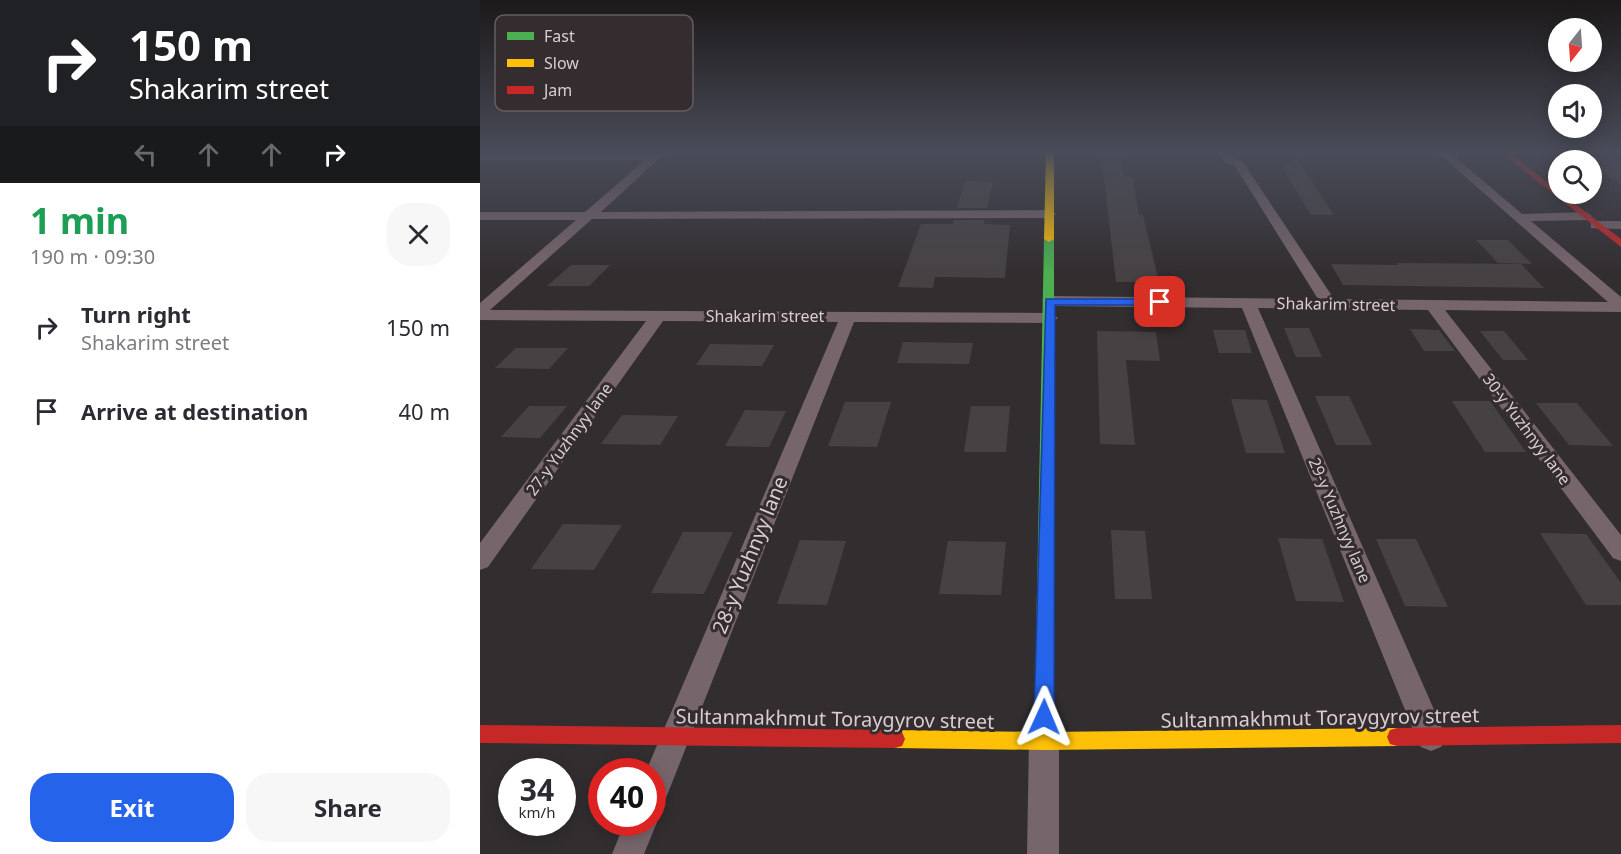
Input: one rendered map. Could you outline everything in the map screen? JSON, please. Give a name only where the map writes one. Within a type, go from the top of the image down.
[{"type":"street","points":[[480,313],[488,298],[615,192]]},
{"type":"street","points":[[1043,854],[1050,192]]},
{"type":"street","points":[[1257,192],[1329,304]]},
{"type":"street","points":[[1487,192],[1621,306]]},
{"type":"street","points":[[1554,192],[1621,244]]},
{"type":"street","points":[[480,216],[1050,214]]},
{"type":"street","points":[[1517,218],[1591,221],[1621,225]]},
{"type":"street","name":"Shakarim street","points":[[480,313],[848,317],[1248,303],[1621,306]]},
{"type":"street","name":"29-y Yuzhnyy lane","points":[[1248,303],[1431,737]]},
{"type":"street","name":"30-y Yuzhnyy lane","points":[[1433,305],[1621,552]]},
{"type":"street","name":"27-y Yuzhnyy lane","points":[[480,561],[658,316]]},
{"type":"street","name":"28-y Yuzhnyy lane","points":[[666,759],[848,317]]},
{"type":"street","name":"Sultanmakhmut Toraygyrov street","points":[[480,734],[1044,741],[1621,734]]},
{"type":"street","points":[[628,854],[635,836]]},
{"type":"building","points":[[962,192],[991,192],[987,208],[957,208]]},
{"type":"building","points":[[1106,192],[1135,192],[1139,215],[1143,215],[1159,282],[1116,282]]},
{"type":"building","points":[[1297,192],[1319,192],[1334,215],[1311,215]]},
{"type":"building","points":[[954,220],[985,220],[984,224],[1010,225],[1005,278],[935,277],[933,288],[898,287],[921,224],[953,224]]},
{"type":"building","points":[[1476,240],[1508,240],[1532,264],[1498,263]]},
{"type":"building","points":[[1397,263],[1521,264],[1544,288],[1343,285],[1331,264],[1398,265]]},
{"type":"building","points":[[571,265],[610,265],[589,286],[547,286]]},
{"type":"building","points":[[1284,328],[1309,328],[1322,357],[1296,357]]},
{"type":"building","points":[[1410,329],[1439,330],[1455,351],[1424,351]]},
{"type":"building","points":[[1213,330],[1245,330],[1252,353],[1219,353]]},
{"type":"building","points":[[1097,331],[1156,332],[1160,361],[1126,360],[1135,445],[1100,444]]},
{"type":"building","points":[[1480,331],[1504,331],[1528,360],[1503,360]]},
{"type":"building","points":[[903,342],[973,343],[969,364],[897,363]]},
{"type":"building","points":[[710,344],[774,345],[762,366],[696,365]]},
{"type":"building","points":[[516,348],[568,348],[549,369],[495,368]]},
{"type":"building","points":[[1315,396],[1349,396],[1372,445],[1336,445]]},
{"type":"building","points":[[1231,399],[1267,400],[1285,453],[1246,453]]},
{"type":"building","points":[[1452,401],[1490,401],[1526,452],[1485,452]]},
{"type":"building","points":[[845,402],[891,402],[877,447],[828,446]]},
{"type":"building","points":[[1536,403],[1577,403],[1613,446],[1569,445]]},
{"type":"building","points":[[529,406],[567,406],[540,438],[501,437]]},
{"type":"building","points":[[971,406],[1010,406],[1006,452],[964,452]]},
{"type":"building","points":[[745,410],[786,411],[769,447],[725,446]]},
{"type":"building","points":[[622,415],[678,416],[660,445],[601,444]]},
{"type":"building","points":[[563,524],[622,525],[594,570],[531,569]]},
{"type":"building","points":[[1111,530],[1145,531],[1152,599],[1115,599]]},
{"type":"building","points":[[683,532],[733,532],[704,594],[651,593]]},
{"type":"building","points":[[1540,533],[1586,534],[1621,583],[1621,605],[1586,605]]},
{"type":"building","points":[[1278,538],[1322,539],[1344,602],[1296,601]]},
{"type":"building","points":[[1376,539],[1416,539],[1448,607],[1405,606]]},
{"type":"building","points":[[800,540],[846,541],[827,605],[777,604]]},
{"type":"building","points":[[948,541],[1006,542],[1001,595],[939,594]]},
{"type":"traffic: fast","points":[[1044,741],[1049,239]]},
{"type":"traffic: slow","points":[[1049,239],[1050,192]]},
{"type":"traffic: slow","points":[[895,739],[1044,741],[1397,737]]},
{"type":"traffic: jam","points":[[1555,192],[1621,244]]},
{"type":"traffic: jam","points":[[480,734],[895,739]]},
{"type":"traffic: jam","points":[[1397,737],[1621,734]]},
{"type":"route","points":[[1044,717],[1050,301],[1160,302]]}]
